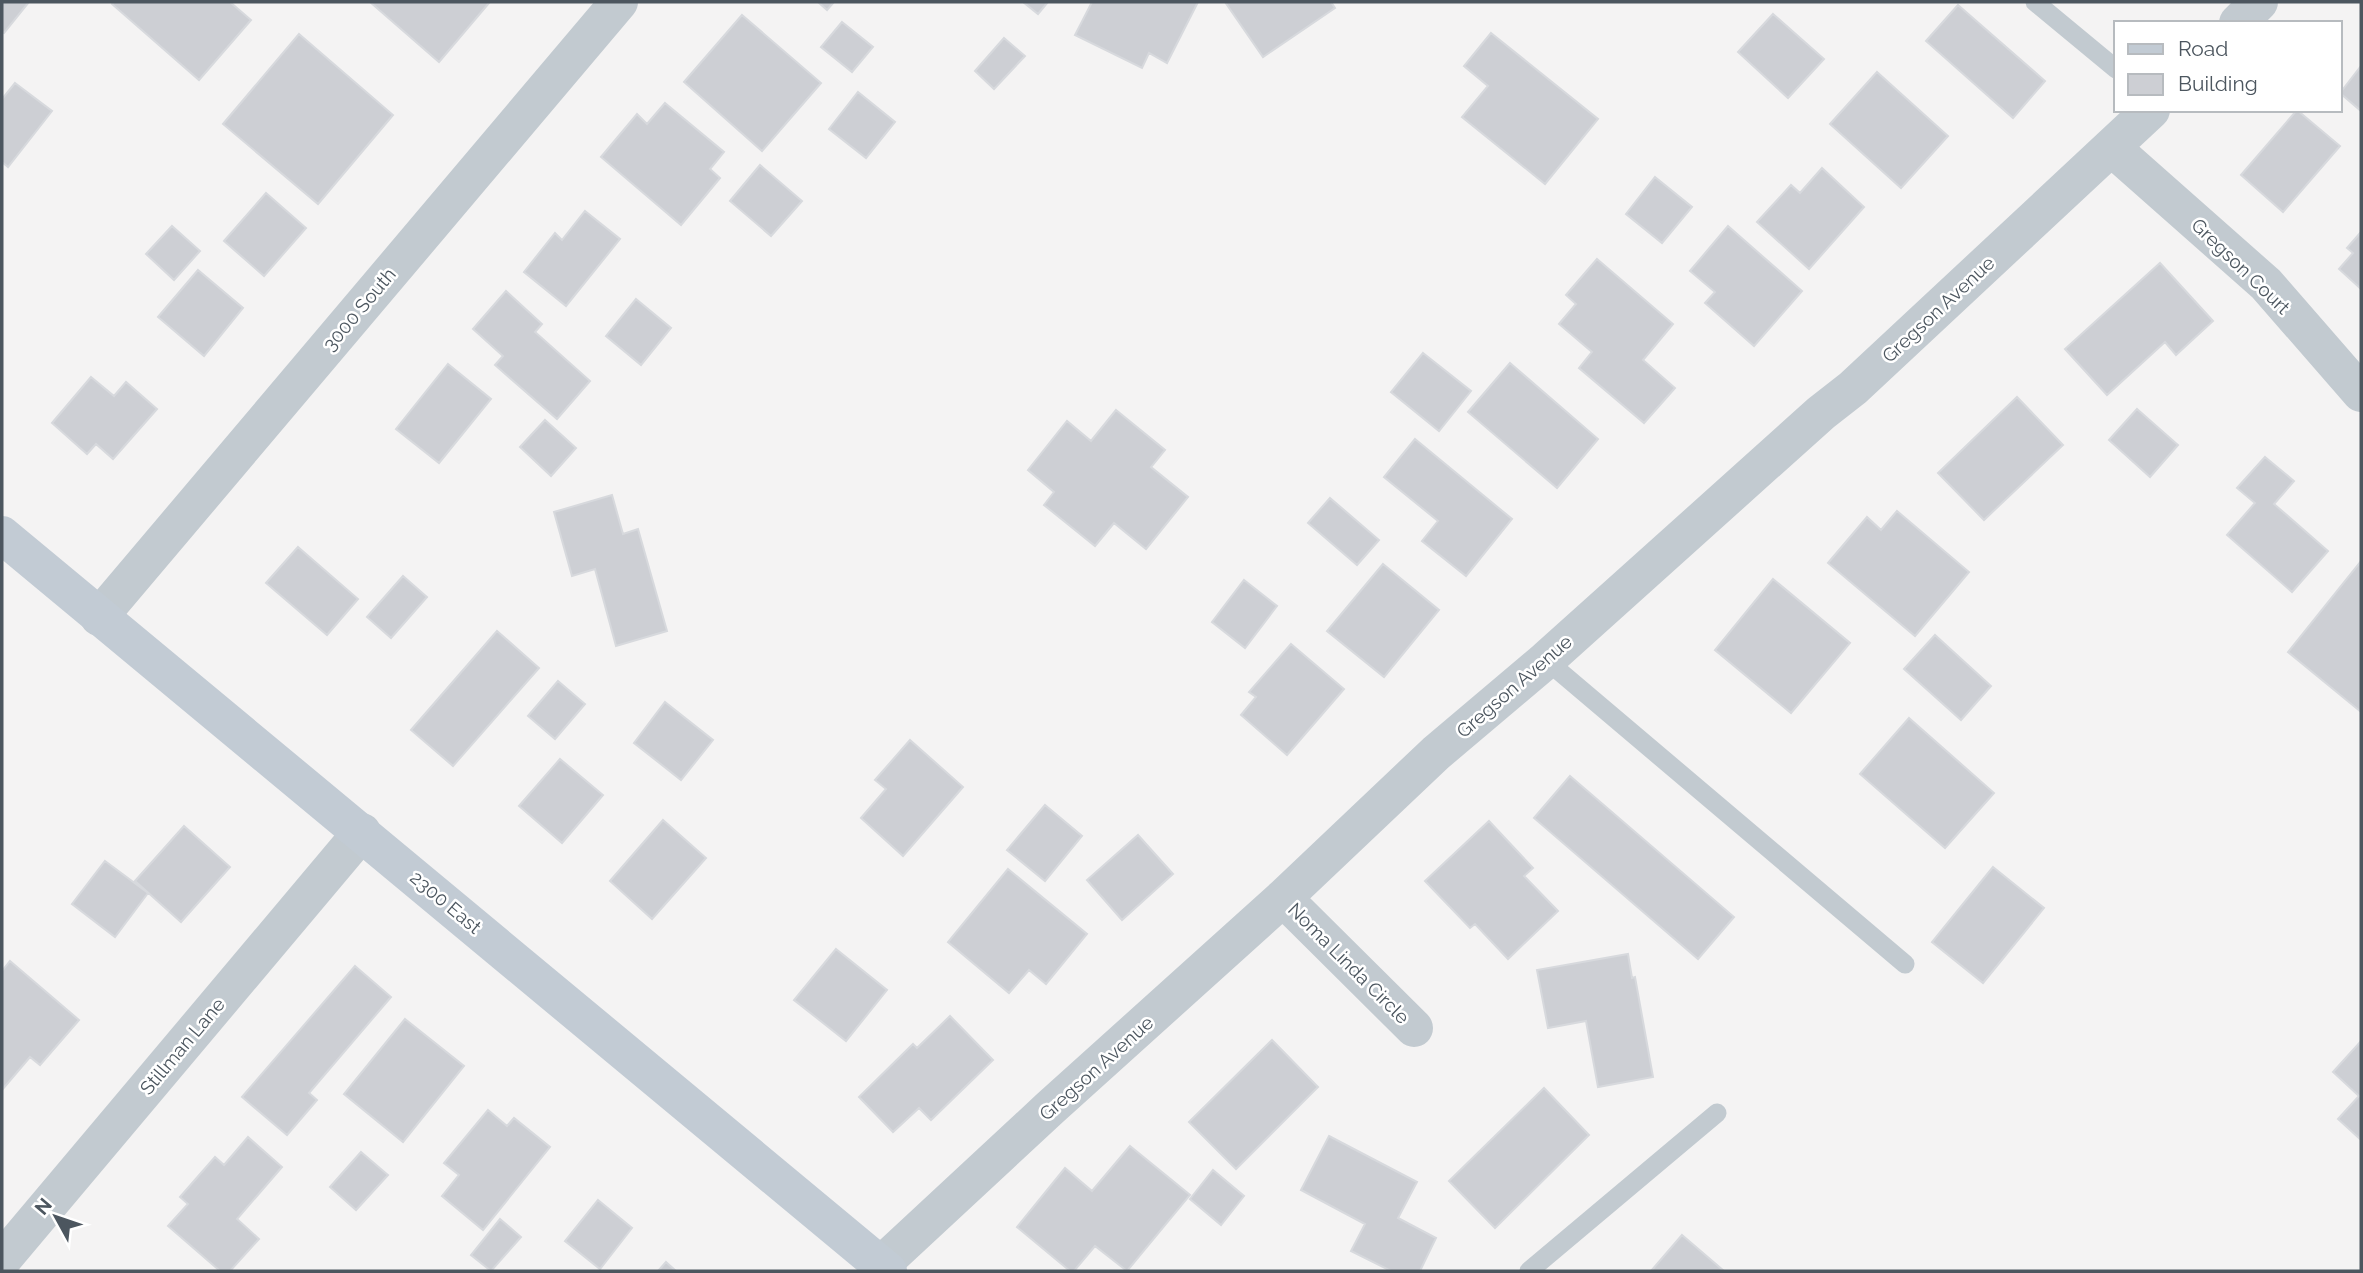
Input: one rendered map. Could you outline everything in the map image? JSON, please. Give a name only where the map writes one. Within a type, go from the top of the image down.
[{"type":"main road","name":"2300 East","points":[[2,535],[884,1268]]},
{"type":"street","name":"3000 South","points":[[99,617],[620,2]]},
{"type":"street","points":[[2240,21],[2259,2]]},
{"type":"street","name":"Gregson Avenue","points":[[884,1268],[1050,1108],[1283,898],[1436,753],[1546,660],[1821,413],[1853,388],[2149,112]]},
{"type":"street","name":"Gregson Court","points":[[2111,147],[2266,284],[2361,393]]},
{"type":"street","name":"Stillman Lane","points":[[2,1260],[362,832]]},
{"type":"street","name":"Noma Linda Circle","points":[[1283,898],[1414,1028]]},
{"type":"lane","points":[[2035,2],[2114,67]]},
{"type":"lane","points":[[1546,660],[1905,964]]},
{"type":"lane","points":[[1529,1271],[1717,1113]]},
{"type":"building","points":[[2,2],[29,2],[4,33],[2,32]]},
{"type":"building","points":[[230,2],[251,20],[199,80],[112,4]]},
{"type":"building","points":[[370,2],[487,2],[489,3],[439,62]]},
{"type":"building","points":[[818,2],[834,2],[827,10]]},
{"type":"building","points":[[1023,2],[1048,2],[1038,14]]},
{"type":"building","points":[[1092,2],[1198,2],[1167,63],[1149,53],[1142,68],[1075,35]]},
{"type":"building","points":[[1225,2],[1331,2],[1335,8],[1263,57]]},
{"type":"building","points":[[1958,5],[2045,81],[2013,118],[1926,41]]},
{"type":"building","points":[[1773,14],[1824,59],[1788,98],[1738,52]]},
{"type":"building","points":[[742,15],[821,83],[762,151],[684,82]]},
{"type":"building","points":[[842,22],[873,47],[852,72],[821,47]]},
{"type":"building","points":[[1491,33],[1598,119],[1545,184],[1462,117],[1488,86],[1464,66]]},
{"type":"building","points":[[299,34],[393,115],[318,204],[223,124]]},
{"type":"building","points":[[1004,38],[1025,56],[994,89],[975,71]]},
{"type":"building","points":[[2361,66],[2361,111],[2342,95],[2342,90]]},
{"type":"building","points":[[1877,72],[1948,136],[1901,188],[1830,124]]},
{"type":"building","points":[[15,83],[52,111],[8,167],[2,162],[2,99]]},
{"type":"building","points":[[858,92],[895,122],[866,158],[829,129]]},
{"type":"building","points":[[665,103],[724,152],[710,169],[720,178],[681,225],[601,157],[637,114],[647,124]]},
{"type":"building","points":[[2295,112],[2299,112],[2340,146],[2283,212],[2241,175]]},
{"type":"building","points":[[760,165],[802,201],[771,236],[730,201]]},
{"type":"building","points":[[1822,168],[1864,207],[1809,269],[1757,222],[1791,185],[1800,193]]},
{"type":"building","points":[[1655,177],[1692,207],[1662,243],[1626,214]]},
{"type":"building","points":[[266,193],[306,228],[264,276],[224,241]]},
{"type":"building","points":[[585,211],[620,239],[566,306],[524,272],[555,233],[562,240]]},
{"type":"building","points":[[172,226],[200,251],[174,280],[146,254]]},
{"type":"building","points":[[1728,226],[1802,291],[1754,346],[1705,303],[1715,292],[1690,271]]},
{"type":"building","points":[[2361,232],[2361,289],[2339,269],[2353,253],[2347,248]]},
{"type":"building","points":[[1597,259],[1673,324],[1643,360],[1675,388],[1644,423],[1579,368],[1592,352],[1559,324],[1576,304],[1566,295]]},
{"type":"building","points":[[2160,263],[2213,321],[2176,355],[2165,342],[2107,395],[2065,349]]},
{"type":"building","points":[[198,270],[243,308],[204,356],[158,317]]},
{"type":"building","points":[[506,291],[542,324],[535,332],[590,381],[557,419],[495,365],[503,356],[473,329]]},
{"type":"building","points":[[636,299],[671,328],[641,365],[606,336]]},
{"type":"building","points":[[1423,353],[1471,391],[1439,431],[1391,392]]},
{"type":"building","points":[[1510,363],[1598,439],[1557,488],[1468,412]]},
{"type":"building","points":[[448,364],[491,399],[439,463],[396,429]]},
{"type":"building","points":[[91,377],[114,396],[126,382],[157,409],[113,459],[96,444],[87,454],[52,423]]},
{"type":"building","points":[[2017,397],[2063,445],[1984,520],[1938,473]]},
{"type":"building","points":[[2137,409],[2178,445],[2150,477],[2109,440]]},
{"type":"building","points":[[1116,410],[1165,450],[1151,467],[1188,497],[1146,549],[1114,523],[1095,546],[1044,505],[1054,492],[1028,470],[1067,421],[1091,441]]},
{"type":"building","points":[[545,420],[576,448],[551,476],[520,447]]},
{"type":"building","points":[[1415,439],[1512,519],[1466,576],[1422,541],[1438,521],[1384,477]]},
{"type":"building","points":[[2265,457],[2294,481],[2274,504],[2328,551],[2292,592],[2227,535],[2255,503],[2237,488]]},
{"type":"building","points":[[612,495],[623,534],[638,529],[667,631],[616,646],[595,569],[572,576],[554,512]]},
{"type":"building","points":[[1330,498],[1379,540],[1357,565],[1308,523]]},
{"type":"building","points":[[1897,511],[1969,572],[1915,636],[1828,563],[1867,517],[1881,530]]},
{"type":"building","points":[[298,547],[358,599],[327,635],[266,583]]},
{"type":"building","points":[[2361,561],[2361,712],[2288,652]]},
{"type":"building","points":[[1383,564],[1439,610],[1384,677],[1327,631]]},
{"type":"building","points":[[403,576],[427,597],[391,638],[367,617]]},
{"type":"building","points":[[1773,579],[1850,643],[1791,713],[1715,650]]},
{"type":"building","points":[[1244,580],[1277,606],[1245,648],[1212,622]]},
{"type":"building","points":[[497,631],[539,668],[453,766],[411,730]]},
{"type":"building","points":[[1935,635],[1991,686],[1961,720],[1904,669]]},
{"type":"building","points":[[1291,644],[1344,689],[1287,755],[1241,715],[1256,697],[1249,692]]},
{"type":"building","points":[[558,681],[585,704],[555,739],[528,716]]},
{"type":"building","points":[[665,702],[713,740],[681,780],[634,743]]},
{"type":"building","points":[[1909,718],[1994,793],[1945,848],[1860,774]]},
{"type":"building","points":[[910,740],[963,787],[903,856],[861,818],[886,789],[875,780]]},
{"type":"building","points":[[560,759],[603,795],[562,843],[519,806]]},
{"type":"building","points":[[1570,776],[1734,917],[1698,959],[1534,818]]},
{"type":"building","points":[[1045,805],[1082,836],[1045,881],[1007,850]]},
{"type":"building","points":[[663,820],[706,858],[652,919],[610,881]]},
{"type":"building","points":[[1489,821],[1533,868],[1524,876],[1558,911],[1508,959],[1475,924],[1470,928],[1425,881]]},
{"type":"building","points":[[184,826],[230,867],[181,922],[135,881]]},
{"type":"building","points":[[1138,835],[1173,874],[1122,920],[1087,880]]},
{"type":"building","points":[[105,861],[148,893],[115,937],[72,904]]},
{"type":"building","points":[[1993,867],[2044,908],[1983,983],[1932,942]]},
{"type":"building","points":[[1008,869],[1087,934],[1046,984],[1029,970],[1009,993],[948,942]]},
{"type":"building","points":[[836,949],[887,990],[846,1041],[794,1000]]},
{"type":"building","points":[[1628,954],[1632,978],[1635,977],[1653,1077],[1598,1087],[1586,1021],[1548,1028],[1537,970]]},
{"type":"building","points":[[10,961],[79,1020],[40,1065],[30,1057],[2,1090],[2,971]]},
{"type":"building","points":[[355,966],[391,997],[309,1093],[317,1100],[287,1135],[242,1097]]},
{"type":"building","points":[[950,1016],[993,1060],[931,1120],[919,1108],[893,1132],[859,1097],[913,1044],[917,1048]]},
{"type":"building","points":[[405,1019],[464,1066],[403,1142],[344,1094]]},
{"type":"building","points":[[1272,1040],[1318,1087],[1236,1169],[1189,1122]]},
{"type":"building","points":[[2361,1041],[2361,1140],[2338,1119],[2359,1096],[2333,1072]]},
{"type":"building","points":[[1544,1088],[1589,1135],[1495,1228],[1449,1181]]},
{"type":"building","points":[[488,1110],[507,1126],[514,1118],[550,1147],[483,1230],[442,1196],[459,1175],[444,1163]]},
{"type":"building","points":[[1329,1136],[1417,1182],[1398,1218],[1436,1238],[1420,1271],[1391,1271],[1351,1251],[1365,1224],[1301,1190]]},
{"type":"building","points":[[248,1137],[282,1167],[237,1219],[259,1239],[230,1271],[220,1271],[168,1226],[188,1204],[180,1197],[215,1157],[224,1165]]},
{"type":"building","points":[[1130,1146],[1190,1195],[1127,1271],[1095,1246],[1074,1271],[1070,1271],[1017,1227],[1065,1168],[1092,1191]]},
{"type":"building","points":[[361,1152],[388,1175],[356,1210],[330,1187]]},
{"type":"building","points":[[1213,1170],[1244,1196],[1221,1225],[1190,1199]]},
{"type":"building","points":[[598,1200],[632,1228],[600,1269],[565,1241]]},
{"type":"building","points":[[500,1219],[521,1237],[491,1271],[471,1255]]},
{"type":"building","points":[[1682,1235],[1724,1271],[1651,1271]]},
{"type":"building","points":[[666,1262],[676,1271],[658,1271]]}]
